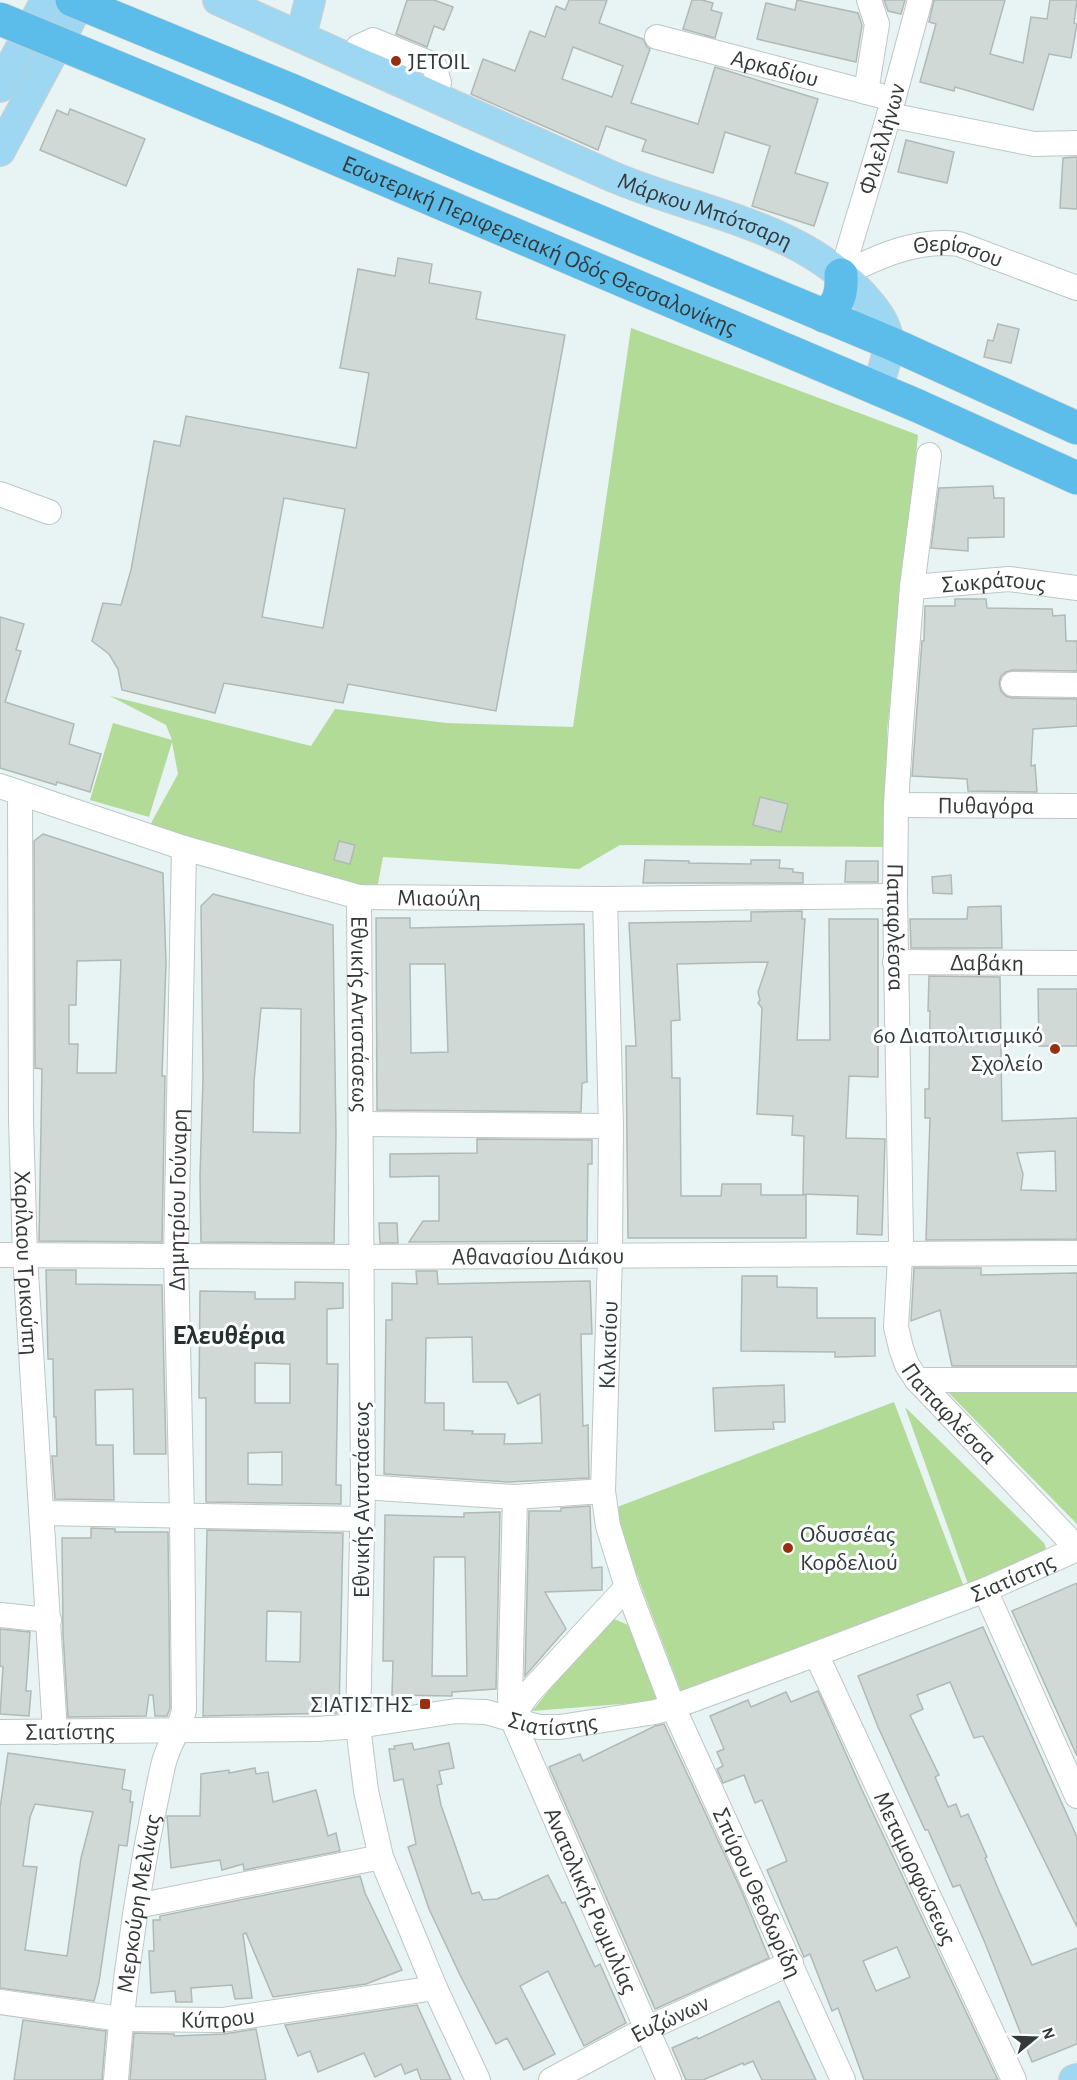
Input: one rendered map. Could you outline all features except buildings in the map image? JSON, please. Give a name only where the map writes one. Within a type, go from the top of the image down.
[{"type":"highway","name":"Εσωτερική Περιφερειακή Οδός Θεσσαλονίκης","points":[[72,0],[890,343],[1077,428]]},
{"type":"highway","name":"Εσωτερική Περιφερειακή Οδός Θεσσαλονίκης","points":[[0,20],[271,131],[878,389],[1077,478]]},
{"type":"highway","points":[[824,316],[834,309],[839,300],[842,289],[841,275]]},
{"type":"main road","points":[[0,87],[46,0]]},
{"type":"main road","points":[[0,151],[81,0]]},
{"type":"main road","name":"Μάρκου Μπότσαρη","points":[[218,0],[301,36],[440,91],[614,177],[778,235],[808,251],[841,275],[879,315],[890,343]]},
{"type":"main road","points":[[301,36],[310,0]]},
{"type":"main road","points":[[878,389],[890,343]]},
{"type":"street","points":[[866,92],[877,24],[869,0]]},
{"type":"street","name":"Φιλελλήνων","points":[[841,275],[920,0]]},
{"type":"street","name":"Αρκαδίου","points":[[657,37],[866,92],[891,107],[1034,144],[1077,143]]},
{"type":"street","points":[[358,47],[373,40],[434,65],[440,91]]},
{"type":"street","name":"Θερίσσου","points":[[841,275],[882,255],[947,242],[960,244],[1077,288]]},
{"type":"street","name":"Παπαφλέσσα","points":[[929,455],[912,587],[896,805],[895,963],[900,1254],[896,1327],[907,1365],[917,1380],[1077,1549]]},
{"type":"street","points":[[0,494],[49,512]]},
{"type":"street","name":"Σωκράτους","points":[[912,587],[980,579],[1009,579],[1077,588]]},
{"type":"street","points":[[1013,684],[1077,684]]},
{"type":"street","name":"Μιαούλη","points":[[10,790],[184,848],[359,897],[605,899],[895,896]]},
{"type":"street","name":"Χαρίλαου Τρικούπη","points":[[10,790],[10,987],[21,1119],[25,1256],[56,1732]]},
{"type":"street","name":"Πυθαγόρα","points":[[896,805],[1077,806]]},
{"type":"street","name":"Δημητρίου Γούναρη","points":[[178,1731],[184,1699],[176,1256],[184,848]]},
{"type":"street","name":"Εθνικής Αντιστάσεως","points":[[359,897],[363,1519],[358,1726],[366,1791],[381,1857],[435,1988],[478,2080]]},
{"type":"street","name":"Κιλκισίου","points":[[605,899],[611,1126],[610,1256],[603,1491],[608,1526],[627,1587],[673,1707]]},
{"type":"street","name":"Δαβάκη","points":[[895,963],[1077,963]]},
{"type":"street","points":[[361,1124],[611,1126]]},
{"type":"street","name":"Αθανασίου Διάκου","points":[[0,1255],[360,1257],[1077,1253]]},
{"type":"street","points":[[917,1380],[1077,1380]]},
{"type":"street","points":[[363,1487],[515,1497],[603,1491]]},
{"type":"street","name":"Ανατολικής Ρωμυλίας","points":[[515,1497],[510,1698],[513,1721],[669,2080]]},
{"type":"street","points":[[42,1514],[363,1519]]},
{"type":"street","name":"Σιατίστης","points":[[0,1732],[317,1729],[358,1726],[456,1711],[486,1713],[539,1727],[560,1727],[639,1715],[673,1707],[985,1590],[1077,1549]]},
{"type":"street","points":[[513,1721],[527,1695],[627,1587]]},
{"type":"street","points":[[985,1590],[1077,1796]]},
{"type":"street","points":[[0,1615],[49,1620]]},
{"type":"street","name":"Μεταμορφώσεως","points":[[816,1654],[1014,2080]]},
{"type":"street","name":"Σπύρου Θεοδωρίδη","points":[[673,1707],[843,2080]]},
{"type":"street","name":"Μερκούρη Μελίνας","points":[[116,2080],[121,2019],[137,1906],[163,1764],[178,1731]]},
{"type":"street","points":[[137,1906],[381,1857]]},
{"type":"street","name":"Ευζώνων","points":[[551,2080],[646,2029],[791,1964]]},
{"type":"street","name":"Κύπρου","points":[[0,2002],[121,2019],[222,2020],[435,1988]]},
{"type":"green space","points":[[631,328],[918,435],[887,731],[889,847],[620,845],[579,869],[383,857],[376,894],[150,825],[178,774],[172,742],[149,817],[90,800],[113,723],[172,740],[166,725],[110,696],[311,746],[335,709],[446,723],[573,727]]},
{"type":"green space","points":[[943,1387],[1077,1388],[1077,1524]]},
{"type":"green space","name":"Οδυσσέας Κορδελιού","points":[[894,1402],[964,1587],[682,1694],[612,1509]]},
{"type":"green space","points":[[905,1407],[1044,1543],[1046,1548],[1041,1554],[968,1584]]},
{"type":"green space","points":[[614,1619],[628,1625],[659,1701],[532,1711],[603,1625]]},
{"type":"place","name":"JETOIL","points":[[396,61]]},
{"type":"place","name":"6ο Διαπολιτισμικό Σχολείο","points":[[1055,1049]]},
{"type":"place","name":"Οδυσσέας Κορδελιού","points":[[788,1548]]},
{"type":"place","name":"ΣΙΑΤΙΣΤΗΣ","points":[[425,1704]]},
{"type":"district","name":"Ελευθέρια","points":[[229,1335]]}]
